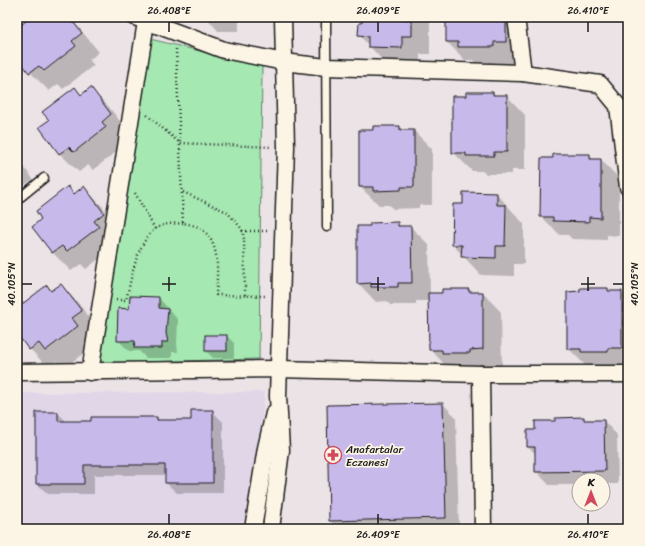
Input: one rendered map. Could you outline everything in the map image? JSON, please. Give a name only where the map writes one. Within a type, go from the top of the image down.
[{"type":"street","points":[[271,529],[281,450],[278,369],[286,147],[283,17]]},
{"type":"street","points":[[516,17],[523,73]]},
{"type":"street","points":[[90,372],[133,103],[141,20],[224,50],[284,62],[326,67],[523,73],[600,84],[618,106],[628,187]]},
{"type":"street","points":[[17,372],[278,369],[481,374],[628,374]]},
{"type":"street","points":[[481,374],[482,529]]},
{"type":"street","points":[[253,529],[266,448],[278,396]]},
{"type":"lane","points":[[326,17],[327,227]]},
{"type":"lane","points":[[17,200],[44,178]]},
{"type":"path","points":[[175,32],[183,192],[183,223]]},
{"type":"path","points":[[133,103],[180,143],[286,147]]},
{"type":"path","points":[[122,170],[155,229]]},
{"type":"path","points":[[183,192],[227,212],[242,231],[245,295]]},
{"type":"path","points":[[101,300],[126,300],[139,250],[155,229],[163,225],[183,223],[197,227],[206,234],[213,243],[216,262],[216,295],[281,296]]},
{"type":"path","points":[[242,231],[283,231]]},
{"type":"shaded area","points":[[265,392],[249,529],[18,529],[17,393]]},
{"type":"green space","points":[[150,39],[262,66],[259,359],[99,363]]},
{"type":"building","points":[[31,17],[69,17],[82,33],[72,41],[76,46],[44,71],[39,66],[29,73],[17,57],[17,28]]},
{"type":"building","points":[[362,17],[398,17],[398,19],[412,20],[412,36],[402,36],[402,48],[368,47],[368,36],[358,35],[359,23],[362,23]]},
{"type":"building","points":[[446,17],[506,17],[506,42],[494,42],[494,47],[458,47],[458,42],[446,42]]},
{"type":"building","points":[[75,87],[81,95],[91,87],[111,114],[102,122],[106,127],[74,152],[69,147],[59,154],[39,127],[49,120],[42,112]]},
{"type":"building","points":[[466,92],[493,92],[493,95],[507,95],[507,152],[494,152],[494,156],[466,156],[466,153],[452,153],[452,96],[466,96]]},
{"type":"building","points":[[373,126],[400,126],[400,130],[414,130],[414,187],[401,187],[401,190],[373,191],[373,187],[359,187],[359,130],[373,130]]},
{"type":"building","points":[[553,154],[590,154],[590,159],[601,159],[601,218],[589,217],[589,222],[553,221],[553,217],[540,217],[541,158],[553,158]]},
{"type":"building","points":[[68,186],[74,194],[84,186],[104,213],[94,221],[99,227],[67,251],[62,246],[52,253],[32,227],[41,219],[36,211]]},
{"type":"building","points":[[463,192],[497,193],[497,205],[506,205],[505,246],[496,246],[496,258],[461,257],[462,245],[452,245],[453,204],[463,204]]},
{"type":"building","points":[[398,222],[398,226],[411,226],[412,283],[398,283],[398,287],[371,287],[371,283],[357,284],[357,226],[370,226],[370,223]]},
{"type":"building","points":[[61,284],[82,311],[72,318],[78,326],[45,351],[39,343],[29,350],[17,334],[17,308],[47,285],[51,291]]},
{"type":"building","points":[[580,288],[608,288],[608,291],[622,291],[622,348],[608,348],[608,352],[581,352],[581,349],[567,349],[567,292],[580,291]]},
{"type":"building","points":[[442,289],[469,289],[469,292],[483,292],[483,349],[470,350],[470,353],[442,353],[442,350],[429,350],[428,293],[442,293]]},
{"type":"building","points":[[130,296],[159,297],[159,308],[168,309],[166,333],[168,342],[162,342],[162,348],[134,348],[135,341],[117,341],[118,308],[129,309]]},
{"type":"building","points":[[205,335],[227,335],[227,351],[205,351]]},
{"type":"building","points":[[443,403],[446,518],[329,521],[327,405]]},
{"type":"building","points":[[191,410],[213,410],[213,483],[165,483],[165,465],[84,465],[84,484],[36,484],[36,412],[58,412],[58,421],[91,421],[91,417],[157,417],[157,420],[191,420]]},
{"type":"building","points":[[584,417],[584,420],[604,420],[605,471],[535,472],[535,447],[527,447],[527,430],[535,430],[535,421],[555,421],[555,418]]},
{"type":"place","name":"Anafartalar Eczanesi","points":[[333,455]]}]
